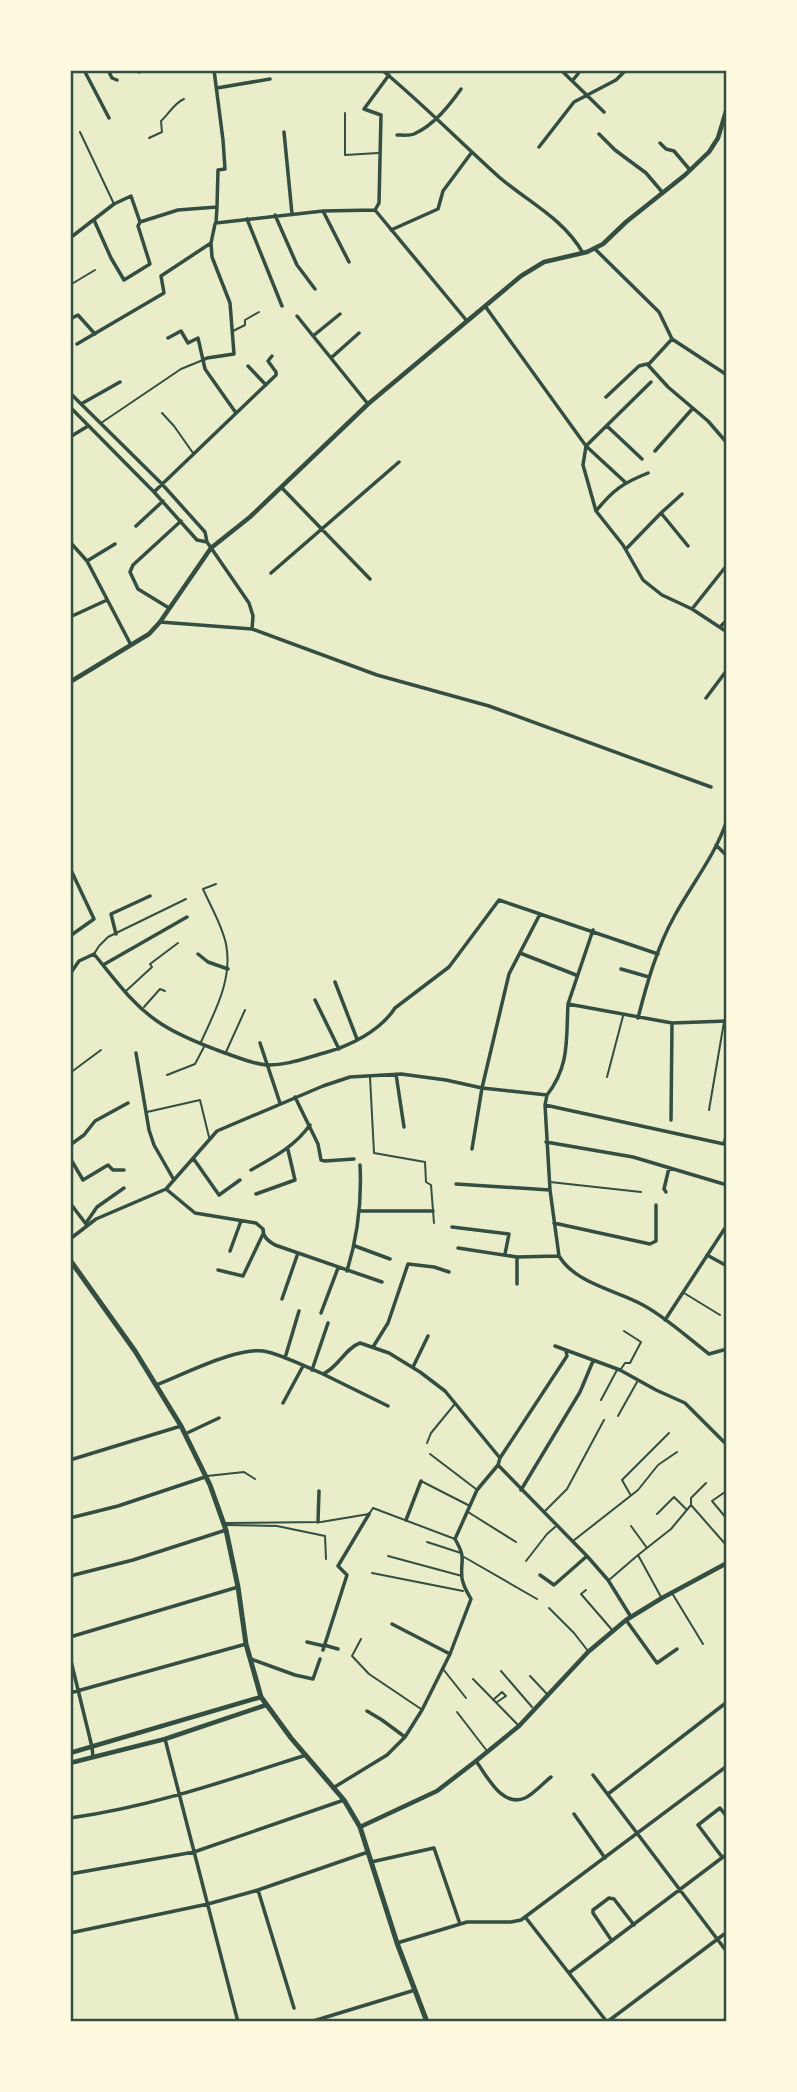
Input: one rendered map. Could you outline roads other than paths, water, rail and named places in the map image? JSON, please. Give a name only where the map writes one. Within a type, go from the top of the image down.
[{"type":"main road","points":[[70,1260],[135,1351],[181,1426],[206,1476],[225,1526],[249,1659],[261,1696],[344,1800],[360,1827],[397,1943],[427,2022]]},
{"type":"street","points":[[84,70],[109,118]]},
{"type":"street","points":[[108,70],[112,78],[117,80]]},
{"type":"street","points":[[139,70],[144,70]]},
{"type":"street","points":[[203,360],[234,354],[230,303],[212,257],[211,243],[216,223],[218,170],[225,169],[214,70]]},
{"type":"street","points":[[382,70],[502,180],[538,205],[575,239],[583,253]]},
{"type":"street","points":[[561,70],[604,112]]},
{"type":"street","points":[[573,80],[581,70]]},
{"type":"street","points":[[539,147],[574,102],[616,80],[626,70]]},
{"type":"street","points":[[375,210],[379,203],[381,115],[364,109],[389,75]]},
{"type":"street","points":[[216,88],[270,79]]},
{"type":"street","points":[[397,135],[415,134],[436,119],[461,89]]},
{"type":"street","points":[[70,682],[149,634],[211,548],[250,517],[368,404],[485,306],[532,268],[550,260],[596,249],[690,170],[715,143],[727,108]]},
{"type":"street","points":[[284,132],[292,214]]},
{"type":"street","points":[[599,134],[646,173],[663,192]]},
{"type":"street","points":[[660,143],[666,149],[674,151],[690,170]]},
{"type":"street","points":[[391,230],[438,209],[443,191],[472,152]]},
{"type":"street","points":[[70,238],[114,204],[131,196],[141,222]]},
{"type":"street","points":[[94,220],[124,280],[150,264],[138,226],[141,222],[178,211],[217,207]]},
{"type":"street","points":[[375,210],[468,321]]},
{"type":"street","points":[[216,223],[323,211],[375,210]]},
{"type":"street","points":[[323,211],[349,262]]},
{"type":"street","points":[[275,215],[297,265],[315,289]]},
{"type":"street","points":[[247,219],[282,306]]},
{"type":"street","points":[[77,344],[164,293],[161,276],[211,243]]},
{"type":"street","points":[[596,249],[659,312],[672,339],[727,375]]},
{"type":"street","points":[[485,306],[586,446],[625,482]]},
{"type":"street","points":[[313,336],[340,314]]},
{"type":"street","points":[[70,318],[78,315],[95,334]]},
{"type":"street","points":[[297,316],[368,404]]},
{"type":"street","points":[[167,338],[181,331],[188,343],[198,338],[205,369],[236,414]]},
{"type":"street","points":[[331,358],[359,333]]},
{"type":"street","points":[[606,397],[639,366],[648,365],[672,339]]},
{"type":"street","points":[[155,492],[276,374],[268,361],[272,356]]},
{"type":"street","points":[[648,365],[668,387],[708,421],[727,443]]},
{"type":"street","points":[[248,366],[266,385]]},
{"type":"street","points":[[81,404],[120,382]]},
{"type":"street","points":[[651,382],[586,446],[583,465],[596,512],[626,549],[643,580],[662,595],[692,609],[727,632]]},
{"type":"street","points":[[70,394],[162,484],[205,532],[207,542],[252,609],[253,629]]},
{"type":"street","points":[[70,407],[155,492],[197,540],[207,542]]},
{"type":"street","points":[[655,451],[693,408]]},
{"type":"street","points":[[70,437],[88,426]]},
{"type":"street","points":[[607,426],[642,459]]},
{"type":"street","points":[[271,573],[400,462]]},
{"type":"street","points":[[596,512],[625,482],[648,473]]},
{"type":"street","points":[[281,487],[370,579]]},
{"type":"street","points":[[626,549],[682,494]]},
{"type":"street","points":[[136,526],[163,501]]},
{"type":"street","points":[[661,513],[688,546]]},
{"type":"street","points":[[169,608],[138,589],[131,570],[133,565],[181,521]]},
{"type":"street","points":[[70,542],[87,561],[132,646]]},
{"type":"street","points":[[87,561],[115,544]]},
{"type":"street","points":[[692,609],[727,565]]},
{"type":"street","points":[[70,617],[107,600]]},
{"type":"street","points":[[720,627],[727,620]]},
{"type":"street","points":[[160,622],[253,629],[377,675],[489,706],[711,788]]},
{"type":"street","points":[[706,698],[727,670]]},
{"type":"street","points":[[638,1018],[665,934],[716,845],[727,820]]},
{"type":"street","points":[[716,845],[727,856]]},
{"type":"street","points":[[70,868],[94,919],[70,936]]},
{"type":"street","points":[[116,934],[111,914],[150,896]]},
{"type":"street","points":[[70,974],[79,961],[94,954],[125,992],[156,1021],[202,1044],[266,1065],[293,1062],[339,1049],[389,1017],[395,1008],[449,967],[499,900],[658,954]]},
{"type":"street","points":[[472,1149],[482,1088],[509,974],[540,914]]},
{"type":"street","points":[[103,965],[187,918]]},
{"type":"street","points":[[593,930],[568,1004],[565,1060],[557,1082],[547,1095],[545,1105],[549,1182],[558,1256],[573,1272],[642,1305],[709,1354],[727,1349]]},
{"type":"street","points":[[520,953],[576,975]]},
{"type":"street","points":[[198,954],[208,962],[228,969]]},
{"type":"street","points":[[621,969],[649,977]]},
{"type":"street","points":[[335,982],[357,1039]]},
{"type":"street","points":[[315,1000],[339,1049]]},
{"type":"street","points":[[568,1004],[672,1023],[726,1021]]},
{"type":"street","points":[[671,1120],[672,1023]]},
{"type":"street","points":[[260,1043],[279,1103]]},
{"type":"street","points":[[136,1053],[154,1144],[174,1180]]},
{"type":"street","points":[[396,1074],[404,1127]]},
{"type":"street","points":[[70,1239],[96,1219],[166,1189],[217,1131],[279,1103],[350,1077],[396,1074],[547,1095]]},
{"type":"street","points":[[295,1097],[318,1144],[321,1160],[354,1159]]},
{"type":"street","points":[[70,1145],[84,1135],[95,1121],[128,1103]]},
{"type":"street","points":[[545,1105],[724,1144],[727,1134]]},
{"type":"street","points":[[251,1170],[288,1150],[310,1125]]},
{"type":"street","points":[[546,1142],[633,1157],[727,1185]]},
{"type":"street","points":[[256,1194],[295,1180],[288,1150]]},
{"type":"street","points":[[70,1158],[83,1180],[108,1165],[113,1170],[124,1170]]},
{"type":"street","points":[[192,1158],[219,1195],[240,1180]]},
{"type":"street","points":[[346,1271],[355,1246],[360,1211],[360,1165]]},
{"type":"street","points":[[666,1192],[664,1189],[669,1168]]},
{"type":"street","points":[[456,1184],[550,1190]]},
{"type":"street","points":[[87,1224],[97,1207],[124,1188]]},
{"type":"street","points":[[166,1189],[195,1213],[260,1226],[263,1234],[275,1245],[382,1282]]},
{"type":"street","points":[[70,1203],[87,1224]]},
{"type":"street","points":[[554,1223],[650,1244],[656,1241],[656,1205]]},
{"type":"street","points":[[360,1211],[433,1211]]},
{"type":"street","points":[[230,1251],[241,1221]]},
{"type":"street","points":[[665,1320],[727,1225]]},
{"type":"street","points":[[452,1227],[509,1234],[505,1254]]},
{"type":"street","points":[[218,1270],[243,1276],[263,1234]]},
{"type":"street","points":[[355,1246],[390,1259]]},
{"type":"street","points":[[458,1248],[517,1257],[558,1256]]},
{"type":"street","points":[[282,1299],[298,1253]]},
{"type":"street","points":[[707,1255],[727,1266]]},
{"type":"street","points":[[517,1257],[517,1284]]},
{"type":"street","points":[[373,1347],[388,1323],[408,1264],[449,1272]]},
{"type":"street","points":[[321,1314],[338,1268]]},
{"type":"street","points":[[285,1358],[299,1311]]},
{"type":"street","points":[[312,1370],[328,1323]]},
{"type":"street","points":[[413,1367],[428,1336]]},
{"type":"street","points":[[323,1374],[330,1371],[355,1344],[360,1343],[389,1353],[445,1391],[500,1458]]},
{"type":"street","points":[[555,1346],[619,1370],[685,1403],[727,1445]]},
{"type":"street","points":[[156,1385],[232,1355],[253,1350],[285,1358],[388,1406]]},
{"type":"street","points":[[334,1788],[387,1755],[405,1737],[422,1710],[450,1654],[471,1599],[462,1576],[463,1555],[455,1539],[477,1490],[498,1465],[567,1356],[566,1351]]},
{"type":"street","points":[[521,1490],[580,1392],[593,1361]]},
{"type":"street","points":[[283,1403],[303,1366]]},
{"type":"street","points":[[185,1434],[219,1418]]},
{"type":"street","points":[[70,1460],[181,1426]]},
{"type":"street","points":[[498,1465],[608,1580],[657,1664],[677,1649]]},
{"type":"street","points":[[70,1518],[118,1506],[206,1476]]},
{"type":"street","points":[[406,1520],[421,1481]]},
{"type":"street","points":[[318,1522],[319,1491]]},
{"type":"street","points":[[324,1647],[347,1575],[338,1566],[369,1514]]},
{"type":"street","points":[[70,1576],[133,1560],[225,1526]]},
{"type":"street","points":[[540,1575],[554,1585],[587,1556]]},
{"type":"street","points":[[360,1827],[437,1791],[519,1726],[588,1652],[612,1631],[672,1592],[727,1563]]},
{"type":"street","points":[[70,1637],[238,1587]]},
{"type":"street","points":[[392,1624],[450,1654]]},
{"type":"street","points":[[307,1642],[338,1649]]},
{"type":"street","points":[[70,1693],[246,1644]]},
{"type":"street","points":[[70,1657],[93,1758]]},
{"type":"street","points":[[249,1659],[313,1679],[320,1659]]},
{"type":"street","points":[[70,1753],[261,1696]]},
{"type":"street","points":[[608,1794],[727,1702]]},
{"type":"street","points":[[70,1763],[165,1740],[266,1705]]},
{"type":"street","points":[[366,1711],[405,1737]]},
{"type":"street","points":[[165,1740],[238,2022]]},
{"type":"street","points":[[70,1818],[106,1813],[180,1795],[306,1755]]},
{"type":"street","points":[[476,1761],[501,1794],[511,1799],[527,1797],[551,1777]]},
{"type":"street","points":[[397,1943],[460,1923],[511,1922],[526,1917],[727,1766]]},
{"type":"street","points":[[593,1775],[727,1952]]},
{"type":"street","points":[[70,1874],[194,1852],[344,1800]]},
{"type":"street","points":[[722,1857],[698,1825],[720,1808],[727,1817]]},
{"type":"street","points":[[574,1814],[605,1858]]},
{"type":"street","points":[[371,1862],[434,1849],[460,1923]]},
{"type":"street","points":[[70,1933],[208,1904],[258,1890],[368,1852]]},
{"type":"street","points":[[569,1973],[727,1854]]},
{"type":"street","points":[[258,1890],[294,2008]]},
{"type":"street","points":[[612,1941],[593,1913],[593,1910],[609,1898],[614,1899],[634,1925]]},
{"type":"street","points":[[526,1917],[607,2022],[727,1932]]},
{"type":"street","points":[[310,2022],[415,1990]]},
{"type":"street","points":[[617,2015],[623,2022]]},
{"type":"lane","points":[[149,138],[162,132],[161,121],[177,102],[184,99]]},
{"type":"lane","points":[[345,113],[345,155],[379,153]]},
{"type":"lane","points":[[80,132],[114,204]]},
{"type":"lane","points":[[70,285],[94,270]]},
{"type":"lane","points":[[232,331],[245,325],[245,320],[259,312]]},
{"type":"lane","points":[[100,424],[181,369],[203,360]]},
{"type":"lane","points":[[162,413],[194,454]]},
{"type":"lane","points":[[167,1075],[195,1064],[228,969],[226,942],[202,889],[216,884]]},
{"type":"lane","points":[[94,954],[99,946],[116,934],[186,899]]},
{"type":"lane","points":[[125,992],[152,967],[150,964],[178,943]]},
{"type":"lane","points":[[143,1008],[160,989],[165,991]]},
{"type":"lane","points":[[226,1053],[245,1010]]},
{"type":"lane","points":[[607,1077],[624,1015]]},
{"type":"lane","points":[[709,1110],[726,1021]]},
{"type":"lane","points":[[70,1073],[101,1050]]},
{"type":"lane","points":[[370,1076],[374,1153],[425,1162],[426,1182],[431,1185],[434,1223]]},
{"type":"lane","points":[[146,1112],[200,1100],[210,1138]]},
{"type":"lane","points":[[549,1182],[641,1192]]},
{"type":"lane","points":[[683,1292],[720,1315]]},
{"type":"lane","points":[[601,1400],[619,1370],[625,1363],[630,1363],[642,1342],[624,1331]]},
{"type":"lane","points":[[618,1416],[638,1381]]},
{"type":"lane","points":[[428,1443],[431,1433],[455,1404]]},
{"type":"lane","points":[[544,1512],[567,1489],[604,1420]]},
{"type":"lane","points":[[630,1495],[622,1480],[669,1433]]},
{"type":"lane","points":[[573,1542],[638,1490],[659,1465],[677,1452]]},
{"type":"lane","points":[[429,1454],[477,1490]]},
{"type":"lane","points":[[206,1476],[244,1472],[254,1479]]},
{"type":"lane","points":[[421,1481],[469,1506]]},
{"type":"lane","points":[[608,1580],[671,1529],[691,1505],[691,1498],[706,1483]]},
{"type":"lane","points":[[725,1492],[712,1501],[727,1519]]},
{"type":"lane","points":[[657,1514],[674,1497],[687,1510]]},
{"type":"lane","points":[[691,1505],[727,1546]]},
{"type":"lane","points":[[225,1526],[318,1522],[369,1514],[373,1508],[455,1539]]},
{"type":"lane","points":[[467,1511],[516,1542]]},
{"type":"lane","points":[[526,1561],[557,1525]]},
{"type":"lane","points":[[225,1526],[277,1526],[325,1536],[326,1559]]},
{"type":"lane","points":[[631,1526],[648,1549]]},
{"type":"lane","points":[[427,1542],[463,1555],[537,1599]]},
{"type":"lane","points":[[638,1555],[662,1598]]},
{"type":"lane","points":[[388,1556],[462,1576]]},
{"type":"lane","points":[[372,1573],[466,1591]]},
{"type":"lane","points":[[586,1590],[581,1594],[612,1631]]},
{"type":"lane","points":[[672,1592],[703,1644]]},
{"type":"lane","points":[[549,1608],[574,1633],[588,1652]]},
{"type":"lane","points":[[361,1639],[352,1657],[369,1674],[422,1710]]},
{"type":"lane","points":[[442,1668],[466,1698]]},
{"type":"lane","points":[[501,1671],[534,1710]]},
{"type":"lane","points":[[530,1676],[548,1695]]},
{"type":"lane","points":[[473,1679],[519,1726]]},
{"type":"lane","points":[[493,1700],[502,1692],[506,1696],[496,1703]]},
{"type":"lane","points":[[457,1712],[488,1752]]}]
